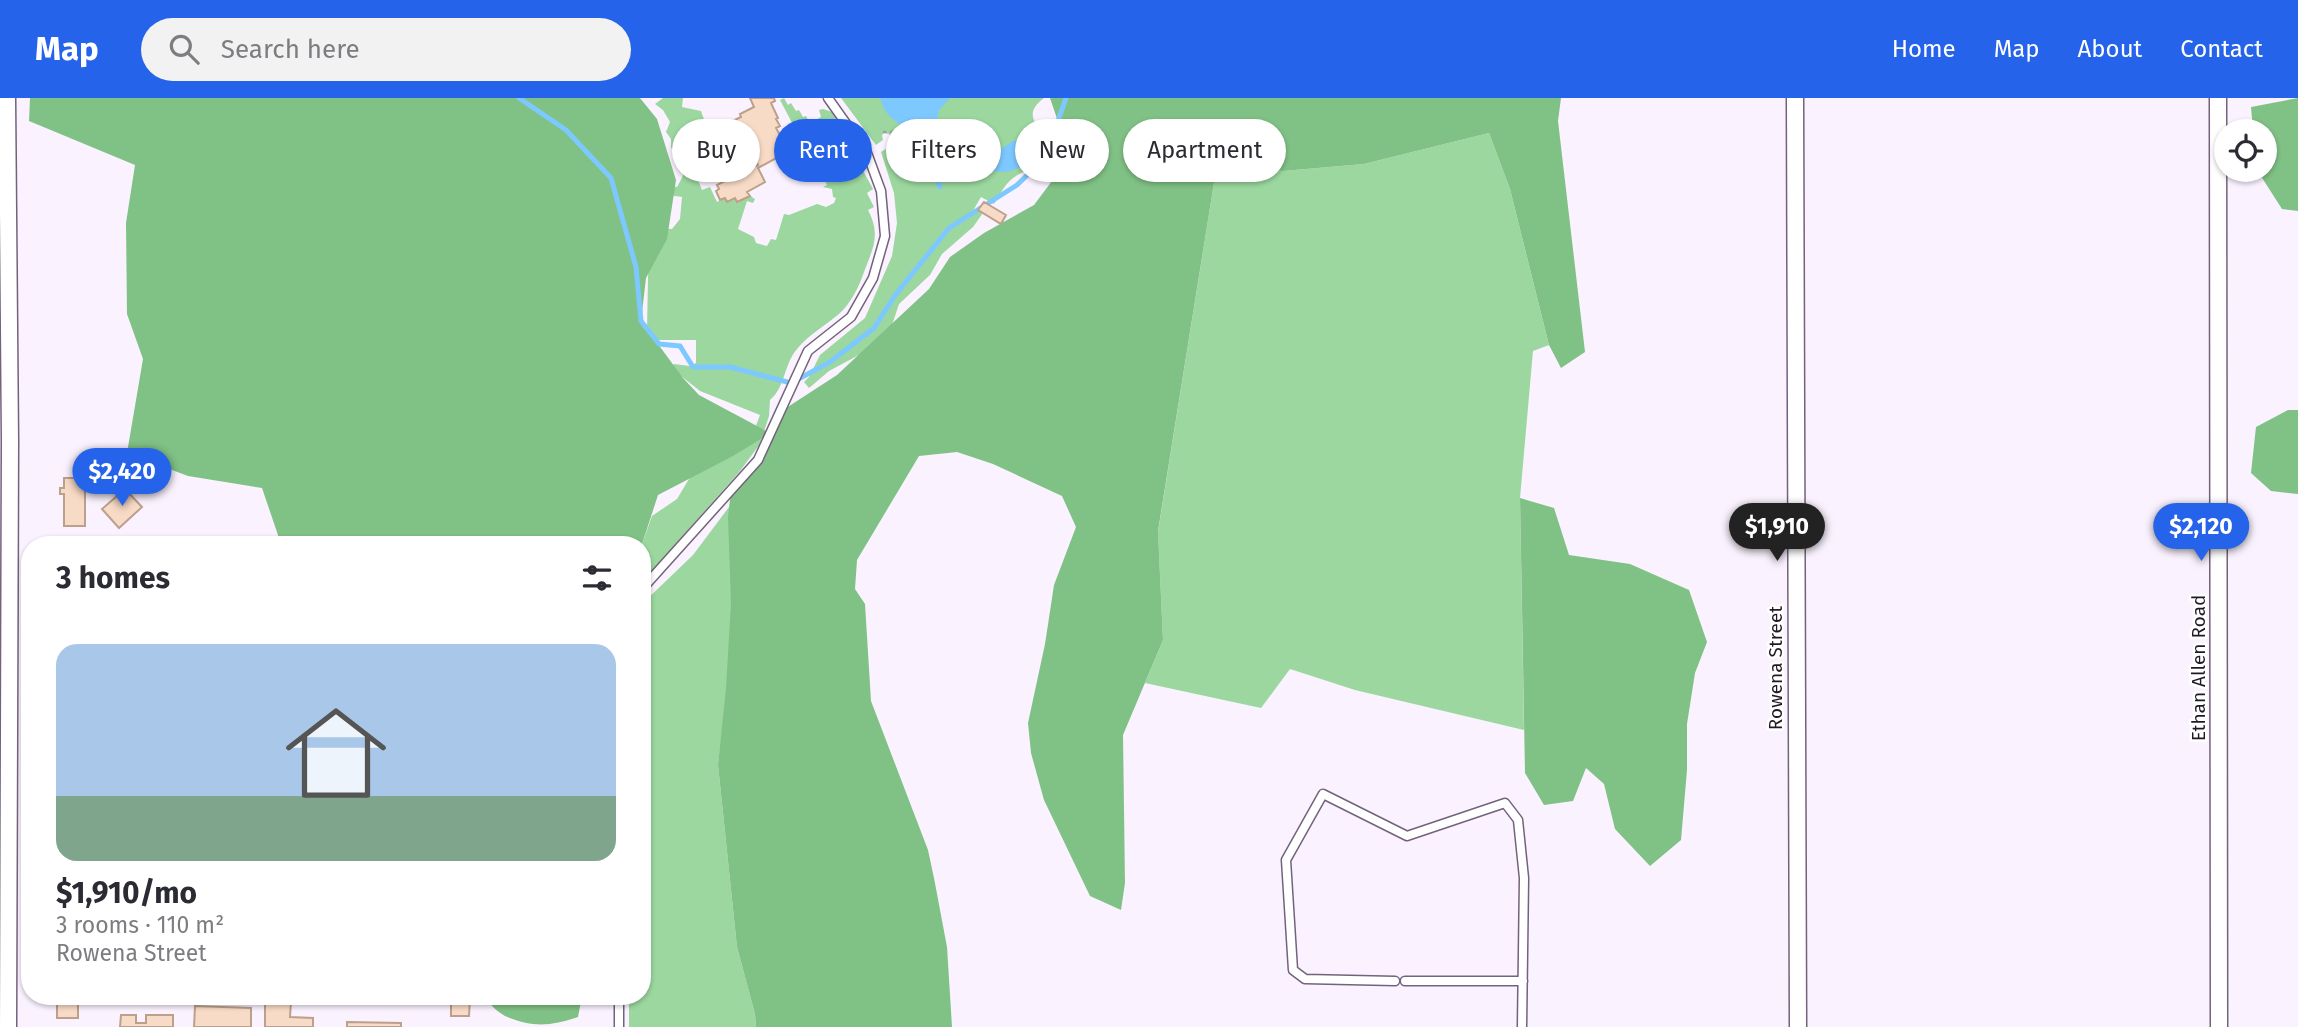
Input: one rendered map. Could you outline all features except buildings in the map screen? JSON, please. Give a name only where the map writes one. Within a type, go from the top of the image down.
[{"type":"street","points":[[7,98],[5,440],[8,1027]]},
{"type":"street","name":"Rowena Street","points":[[1795,98],[1798,1027]]},
{"type":"street","name":"Ethan Allen Road","points":[[2218,98],[2220,1027]]},
{"type":"lane","points":[[651,579],[758,460],[808,351],[851,317],[873,278],[885,236],[881,191],[867,153],[828,98]]},
{"type":"lane","points":[[1395,982],[1306,979],[1293,970],[1286,860],[1323,794],[1406,836],[1505,803],[1518,820],[1524,878],[1522,1027]]},
{"type":"lane","points":[[1405,981],[1523,982]]},
{"type":"lane","points":[[619,1005],[619,1027]]},
{"type":"green space","points":[[30,98],[640,98],[657,119],[672,167],[672,182],[676,182],[667,239],[646,278],[641,321],[683,378],[699,395],[770,433],[780,412],[837,375],[929,289],[950,257],[984,233],[1034,205],[1051,182],[1109,182],[1109,119],[1057,119],[1050,98],[1561,98],[1558,121],[1585,352],[1561,368],[1549,345],[1510,189],[1489,133],[1364,164],[1286,171],[1286,119],[1123,119],[1123,182],[1214,182],[1158,531],[1163,640],[1123,735],[1125,883],[1121,910],[1090,896],[1044,800],[1031,753],[1028,723],[1054,585],[1076,527],[1062,496],[993,464],[957,452],[919,456],[857,560],[855,589],[865,604],[871,701],[928,850],[947,947],[952,1027],[756,1027],[737,947],[718,765],[731,603],[728,517],[731,491],[758,460],[769,434],[658,495],[645,536],[278,536],[262,488],[188,476],[127,453],[143,359],[127,314],[126,223],[135,165],[29,121]]},
{"type":"green space","points":[[663,98],[683,98],[682,107],[701,111],[704,119],[672,119],[672,149],[671,139],[666,132],[670,122],[663,110],[655,104]]},
{"type":"green space","points":[[784,98],[788,105],[791,103],[796,111],[799,110],[803,117],[808,119],[790,119],[780,100]]},
{"type":"green space","points":[[841,98],[1044,98],[1034,110],[1034,119],[1015,119],[1015,177],[994,204],[981,197],[974,209],[983,213],[973,227],[942,254],[930,275],[899,304],[889,334],[883,342],[829,371],[809,388],[804,382],[820,355],[865,318],[892,256],[897,223],[891,182],[1001,182],[1001,119],[886,119],[886,133],[876,145],[872,140],[872,119],[857,119]]},
{"type":"green space","points":[[2298,98],[2298,211],[2282,209],[2265,182],[2277,182],[2277,119],[2252,119],[2251,107]]},
{"type":"green space","points":[[819,110],[832,112],[836,119],[817,119],[821,117]]},
{"type":"green space","points":[[1489,133],[1510,189],[1549,345],[1533,351],[1520,498],[1524,730],[1355,690],[1290,669],[1261,708],[1145,683],[1163,640],[1158,532],[1214,182],[1286,182],[1286,171],[1364,164]]},
{"type":"green space","points":[[886,149],[886,168],[881,152]]},
{"type":"green space","points":[[680,182],[699,182],[702,190],[710,187],[717,202],[725,198],[727,202],[735,198],[737,202],[750,196],[755,199],[753,203],[747,201],[738,229],[754,237],[756,243],[767,246],[771,239],[776,240],[784,214],[789,215],[817,204],[826,207],[834,203],[836,198],[833,197],[832,189],[823,187],[827,185],[826,182],[869,182],[873,189],[867,193],[874,207],[868,210],[875,234],[870,256],[851,300],[839,314],[806,339],[789,362],[779,389],[770,400],[769,416],[760,444],[740,471],[651,572],[651,536],[645,536],[652,516],[677,499],[689,479],[706,462],[754,431],[760,415],[700,391],[671,368],[674,364],[690,366],[696,363],[696,340],[655,340],[647,329],[649,228],[672,229],[680,219],[682,197],[668,195],[665,184],[677,187]]},
{"type":"green space","points":[[2288,410],[2298,410],[2298,494],[2271,491],[2251,473],[2256,427]]},
{"type":"green space","points":[[741,491],[751,493],[718,765],[737,947],[756,1027],[629,1027],[629,1005],[651,1005],[651,595],[693,555]]},
{"type":"green space","points":[[1520,498],[1554,508],[1569,555],[1630,564],[1689,590],[1707,642],[1695,673],[1687,724],[1687,770],[1681,840],[1650,866],[1615,829],[1604,784],[1586,768],[1573,801],[1544,805],[1525,773]]},
{"type":"green space","points":[[492,1005],[580,1005],[578,1017],[558,1023],[540,1024],[505,1016]]},
{"type":"water","points":[[880,98],[950,98],[939,110],[937,119],[894,119]]},
{"type":"water","points":[[1015,141],[1015,169],[1001,171],[1001,149]]},
{"type":"waterway","points":[[519,98],[566,130],[611,178],[636,267],[641,321],[659,344],[680,346],[693,367],[730,367],[791,383],[830,362],[874,328],[896,294],[949,228],[1017,185],[1045,158],[1066,98]]},
{"type":"waterway","points":[[938,182],[940,187]]}]
